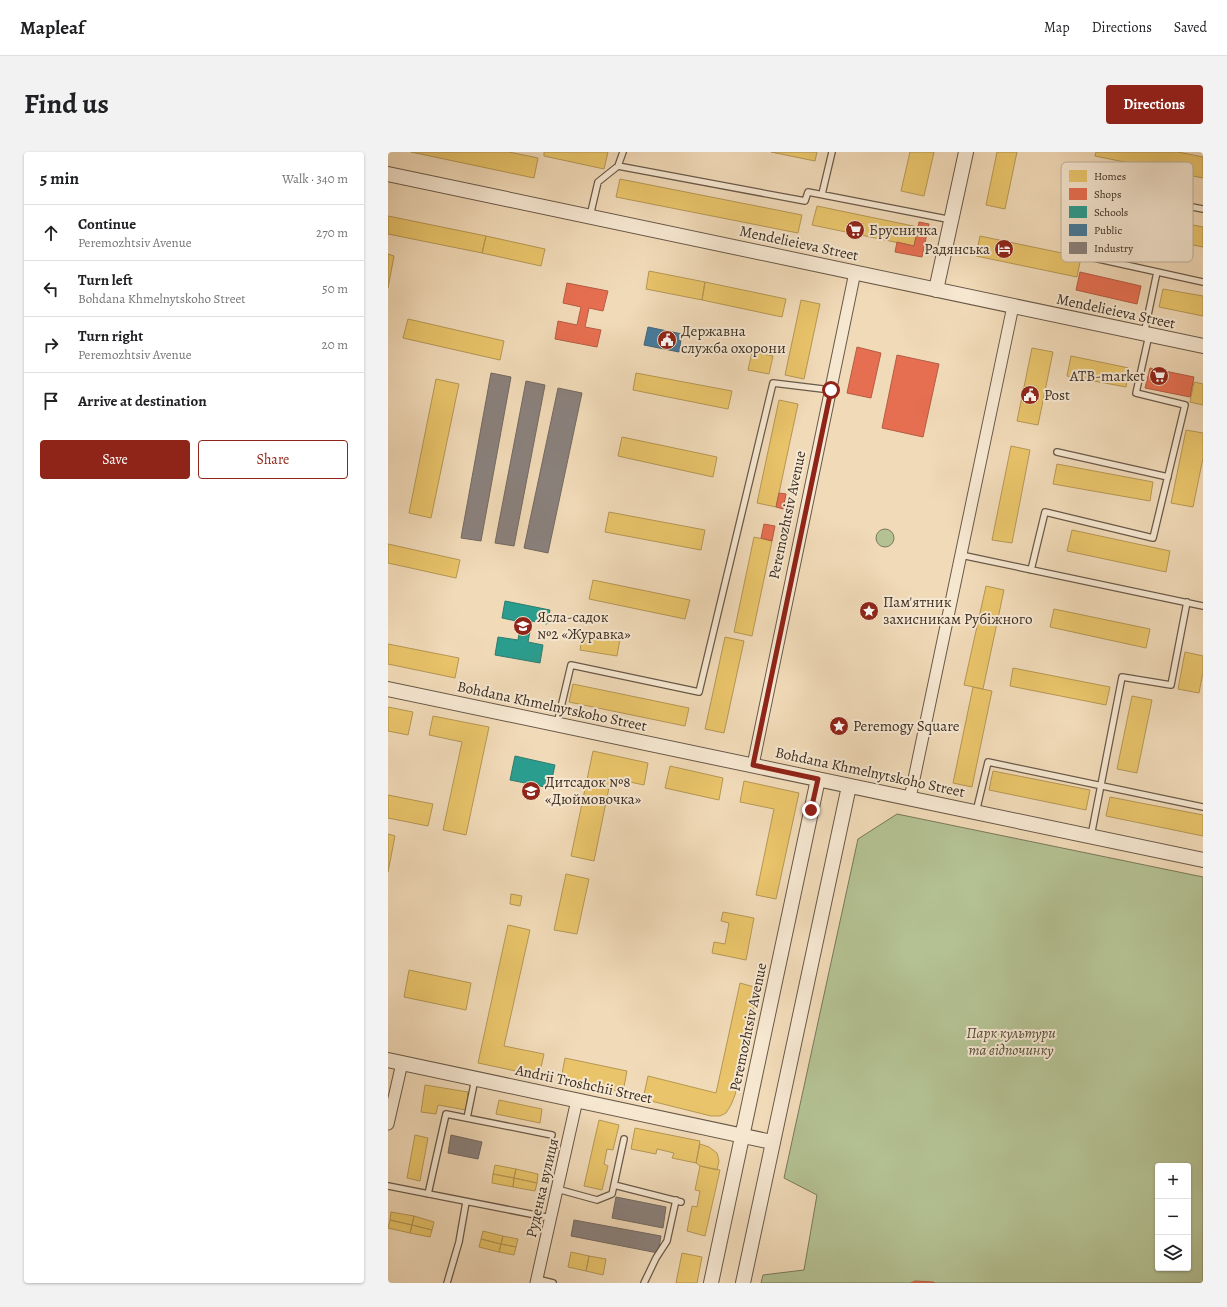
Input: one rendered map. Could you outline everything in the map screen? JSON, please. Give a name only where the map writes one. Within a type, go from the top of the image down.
[{"type":"street","points":[[936,290],[966,152]]},
{"type":"street","name":"Mendelieieva Street","points":[[388,174],[1203,346]]},
{"type":"street","name":"Peremozhtsiv Avenue","points":[[753,765],[855,272]]},
{"type":"street","points":[[910,798],[1013,306]]},
{"type":"street","name":"Bohdana Khmelnytskoho Street","points":[[388,689],[1203,860]]},
{"type":"street","name":"Peremozhtsiv Avenue","points":[[711,1283],[818,779]]},
{"type":"street","points":[[743,1283],[849,786]]},
{"type":"street","name":"Andrii Troshchii Street","points":[[388,1060],[772,1142]]},
{"type":"street","points":[[389,1119],[402,1063]]},
{"type":"street","name":"Руденка вулиця","points":[[536,1281],[577,1100]]},
{"type":"lane","points":[[590,217],[598,182],[618,166],[623,152]]},
{"type":"lane","points":[[822,194],[832,152]]},
{"type":"lane","points":[[618,166],[805,201],[808,192],[822,194],[952,220]]},
{"type":"lane","points":[[1193,207],[1203,209]]},
{"type":"lane","points":[[1112,262],[1203,282]]},
{"type":"lane","points":[[1031,570],[1044,512],[1153,538],[1185,405],[1136,393],[1157,272]]},
{"type":"lane","points":[[557,724],[571,665],[699,692],[773,383],[831,390]]},
{"type":"lane","points":[[1056,452],[1168,477]]},
{"type":"lane","points":[[961,555],[1203,606]]},
{"type":"lane","points":[[1091,837],[1102,787],[1122,677],[1171,685],[1187,602]]},
{"type":"lane","points":[[976,812],[988,762],[1203,807]]},
{"type":"lane","points":[[467,1118],[475,1078]]},
{"type":"lane","points":[[428,1194],[446,1114],[552,1135]]},
{"type":"lane","points":[[557,1189],[597,1200],[612,1194],[624,1139]]},
{"type":"lane","points":[[614,1185],[679,1201],[668,1241],[656,1258],[644,1283]]},
{"type":"lane","points":[[388,1186],[551,1218]]},
{"type":"lane","points":[[447,1283],[458,1242],[466,1202]]},
{"type":"lane","points":[[536,1281],[553,1283]]},
{"type":"green space","points":[[885,529],[891,532],[894,538],[891,544],[885,547],[879,544],[876,538],[879,532]]},
{"type":"green space","name":"Парк культури та відпочинку","points":[[897,814],[1203,877],[1203,1283],[761,1283],[763,1275],[804,1270],[817,1195],[784,1178],[858,839]]},
{"type":"building: Homes","points":[[411,152],[509,152],[538,158],[534,178]]},
{"type":"building: Homes","points":[[544,152],[608,152],[604,169],[544,156]]},
{"type":"building: Homes","points":[[771,152],[817,152],[815,161]]},
{"type":"building: Homes","points":[[910,152],[934,152],[924,196],[901,191]]},
{"type":"building: Homes","points":[[997,152],[1017,152],[1005,209],[986,205]]},
{"type":"building: Homes","points":[[1096,152],[1178,152],[1203,157],[1203,178],[1193,176],[1193,162],[1124,162],[1095,156]]},
{"type":"building: Homes","points":[[620,179],[802,215],[798,233],[616,197]]},
{"type":"building: Homes","points":[[817,206],[918,227],[914,246],[812,225]]},
{"type":"building: Homes","points":[[388,216],[486,236],[482,253],[388,234]]},
{"type":"building: Homes","points":[[1193,225],[1203,227],[1203,247],[1193,245]]},
{"type":"building: Homes","points":[[486,236],[545,249],[541,266],[482,253]]},
{"type":"building: Homes","points":[[980,236],[1061,253],[1061,262],[1080,262],[1077,277],[976,256]]},
{"type":"building: Homes","points":[[388,254],[394,256],[388,288]]},
{"type":"building: Homes","points":[[649,271],[705,282],[702,300],[646,289]]},
{"type":"building: Homes","points":[[705,282],[786,299],[782,317],[702,300]]},
{"type":"building: Homes","points":[[1163,289],[1203,296],[1203,316],[1159,307]]},
{"type":"building: Homes","points":[[801,300],[820,304],[804,379],[785,375]]},
{"type":"building: Homes","points":[[408,319],[504,341],[500,360],[403,338]]},
{"type":"building: Homes","points":[[1032,348],[1053,352],[1038,425],[1017,421]]},
{"type":"building: Homes","points":[[752,352],[773,356],[769,374],[748,370]]},
{"type":"building: Homes","points":[[1071,356],[1129,368],[1126,387],[1067,376]]},
{"type":"building: Homes","points":[[636,373],[732,391],[728,409],[633,390]]},
{"type":"building: Homes","points":[[436,379],[459,384],[431,518],[409,513]]},
{"type":"building: Homes","points":[[1194,382],[1203,384],[1203,405],[1190,402]]},
{"type":"building: Homes","points":[[779,400],[798,404],[776,507],[757,503]]},
{"type":"building: Homes","points":[[1186,430],[1203,433],[1203,458],[1193,507],[1171,503]]},
{"type":"building: Homes","points":[[622,437],[717,457],[713,477],[618,456]]},
{"type":"building: Homes","points":[[1011,446],[1030,450],[1012,543],[992,540]]},
{"type":"building: Homes","points":[[1057,464],[1153,482],[1150,501],[1053,484]]},
{"type":"building: Homes","points":[[609,512],[705,530],[701,550],[605,532]]},
{"type":"building: Homes","points":[[1072,530],[1170,551],[1166,572],[1067,551]]},
{"type":"building: Homes","points":[[754,537],[772,541],[752,636],[734,632]]},
{"type":"building: Homes","points":[[388,544],[460,560],[456,578],[388,563]]},
{"type":"building: Homes","points":[[593,580],[690,600],[685,619],[589,599]]},
{"type":"building: Homes","points":[[986,586],[1004,590],[983,689],[964,685]]},
{"type":"building: Homes","points":[[1054,609],[1150,629],[1146,648],[1050,627]]},
{"type":"building: Homes","points":[[583,632],[620,639],[617,656],[580,650]]},
{"type":"building: Homes","points":[[725,637],[744,641],[724,733],[705,729]]},
{"type":"building: Homes","points":[[388,644],[459,658],[455,678],[388,664]]},
{"type":"building: Homes","points":[[1185,652],[1203,656],[1203,672],[1199,693],[1178,689]]},
{"type":"building: Homes","points":[[1013,668],[1110,687],[1106,705],[1010,686]]},
{"type":"building: Homes","points":[[573,684],[689,708],[685,726],[569,702]]},
{"type":"building: Homes","points":[[973,687],[992,691],[972,787],[953,783]]},
{"type":"building: Homes","points":[[1132,696],[1152,700],[1137,773],[1117,769]]},
{"type":"building: Homes","points":[[388,707],[413,712],[408,735],[388,731]]},
{"type":"building: Homes","points":[[433,716],[489,727],[466,835],[443,830],[462,742],[429,735]]},
{"type":"building: Homes","points":[[593,751],[648,763],[644,785],[611,778],[594,861],[571,856]]},
{"type":"building: Homes","points":[[670,766],[723,778],[719,800],[665,788]]},
{"type":"building: Homes","points":[[993,771],[1090,790],[1086,810],[989,790]]},
{"type":"building: Homes","points":[[744,781],[799,793],[776,899],[756,895],[774,809],[740,802]]},
{"type":"building: Homes","points":[[388,795],[433,804],[428,826],[388,818]]},
{"type":"building: Homes","points":[[1110,797],[1203,815],[1203,836],[1106,816]]},
{"type":"building: Homes","points":[[388,834],[395,836],[388,872]]},
{"type":"building: Homes","points":[[566,874],[589,879],[577,934],[554,930]]},
{"type":"building: Homes","points":[[511,894],[522,896],[520,906],[510,904]]},
{"type":"building: Homes","points":[[723,912],[754,918],[746,960],[712,953],[714,942],[725,944],[729,923],[721,921]]},
{"type":"building: Homes","points":[[508,925],[530,930],[504,1046],[544,1054],[539,1076],[478,1063]]},
{"type":"building: Homes","points":[[409,970],[471,983],[466,1010],[404,997]]},
{"type":"building: Homes","points":[[740,983],[758,988],[735,1095],[726,1113],[720,1116],[711,1116],[643,1099],[648,1076],[716,1093]]},
{"type":"building: Homes","points":[[565,1058],[627,1071],[623,1092],[561,1079]]},
{"type":"building: Homes","points":[[425,1085],[468,1092],[466,1110],[438,1105],[436,1114],[421,1112]]},
{"type":"building: Homes","points":[[499,1100],[542,1109],[540,1123],[496,1114]]},
{"type":"building: Homes","points":[[599,1120],[619,1125],[613,1150],[607,1149],[604,1164],[608,1166],[602,1190],[584,1186]]},
{"type":"building: Homes","points":[[635,1128],[700,1141],[696,1163],[672,1158],[674,1153],[657,1149],[656,1154],[631,1149]]},
{"type":"building: Homes","points":[[415,1135],[428,1138],[420,1181],[407,1178]]},
{"type":"building: Homes","points":[[700,1144],[709,1147],[717,1153],[719,1161],[717,1170],[700,1166],[696,1163]]},
{"type":"building: Homes","points":[[495,1165],[516,1169],[514,1178],[493,1174]]},
{"type":"building: Homes","points":[[700,1166],[720,1170],[705,1236],[687,1231],[692,1206],[697,1207],[700,1191],[695,1190]]},
{"type":"building: Homes","points":[[516,1169],[538,1174],[537,1183],[514,1178]]},
{"type":"building: Homes","points":[[493,1174],[514,1178],[513,1187],[492,1183]]},
{"type":"building: Homes","points":[[514,1178],[537,1183],[535,1191],[513,1187]]},
{"type":"building: Homes","points":[[391,1212],[414,1216],[412,1225],[390,1220]]},
{"type":"building: Homes","points":[[414,1216],[434,1222],[432,1230],[412,1225]]},
{"type":"building: Homes","points":[[390,1220],[412,1225],[410,1233],[388,1228]]},
{"type":"building: Homes","points":[[412,1225],[432,1230],[430,1237],[410,1233]]},
{"type":"building: Homes","points":[[483,1231],[503,1236],[501,1244],[481,1239]]},
{"type":"building: Homes","points":[[503,1236],[518,1239],[516,1247],[501,1244]]},
{"type":"building: Homes","points":[[481,1239],[501,1244],[499,1252],[479,1247]]},
{"type":"building: Homes","points":[[501,1244],[516,1247],[514,1255],[499,1252]]},
{"type":"building: Homes","points":[[571,1252],[589,1256],[586,1271],[568,1267]]},
{"type":"building: Homes","points":[[682,1253],[702,1257],[697,1283],[676,1283]]},
{"type":"building: Homes","points":[[589,1256],[606,1259],[603,1275],[586,1271]]},
{"type":"building: Shops","points":[[919,222],[929,224],[922,257],[895,252],[897,242],[914,246]]},
{"type":"building: Shops","points":[[1080,272],[1141,286],[1137,304],[1076,290]]},
{"type":"building: Shops","points":[[567,283],[608,291],[603,311],[589,308],[585,327],[601,330],[597,347],[555,339],[558,321],[577,325],[581,307],[563,303]]},
{"type":"building: Shops","points":[[857,347],[881,353],[871,398],[847,393]]},
{"type":"building: Shops","points":[[897,355],[939,364],[923,437],[882,428]]},
{"type":"building: Shops","points":[[1150,368],[1194,377],[1190,397],[1145,388]]},
{"type":"building: Shops","points":[[779,493],[786,494],[783,509],[776,507]]},
{"type":"building: Shops","points":[[764,524],[775,526],[772,541],[761,538]]},
{"type":"building: Shops","points":[[915,1281],[933,1282],[935,1283],[911,1283]]},
{"type":"building: Schools","points":[[505,601],[550,610],[547,624],[532,621],[528,642],[543,645],[540,663],[495,655],[498,637],[518,640],[521,622],[502,618]]},
{"type":"building: Schools","points":[[515,756],[555,765],[550,788],[510,780]]},
{"type":"building: Public","points":[[648,327],[682,334],[679,352],[644,345]]},
{"type":"building: Industry","points":[[491,373],[511,377],[481,541],[461,538]]},
{"type":"building: Industry","points":[[526,381],[545,385],[514,546],[495,543]]},
{"type":"building: Industry","points":[[558,388],[582,393],[548,553],[524,548]]},
{"type":"building: Industry","points":[[451,1135],[482,1142],[478,1159],[448,1153]]},
{"type":"building: Industry","points":[[616,1197],[666,1207],[663,1228],[612,1218]]},
{"type":"building: Industry","points":[[574,1220],[661,1236],[658,1253],[571,1236]]},
{"type":"place","name":"Брусничка","points":[[855,230]]},
{"type":"place","name":"Радянська","points":[[1004,249]]},
{"type":"place","name":"Державна служба охорони","points":[[667,340]]},
{"type":"place","name":"ATB-market","points":[[1159,376]]},
{"type":"place","name":"Post","points":[[1030,395]]},
{"type":"place","name":"Пам'ятник захисникам Рубіжного","points":[[869,611]]},
{"type":"place","name":"Ясла-садок №2 «Журавка»","points":[[523,626]]},
{"type":"place","name":"Peremogy Square","points":[[839,726]]},
{"type":"place","name":"Дитсадок №8 «Дюймовочка»","points":[[531,791]]},
{"type":"route","points":[[811,810],[818,779],[753,765],[831,390]]}]
